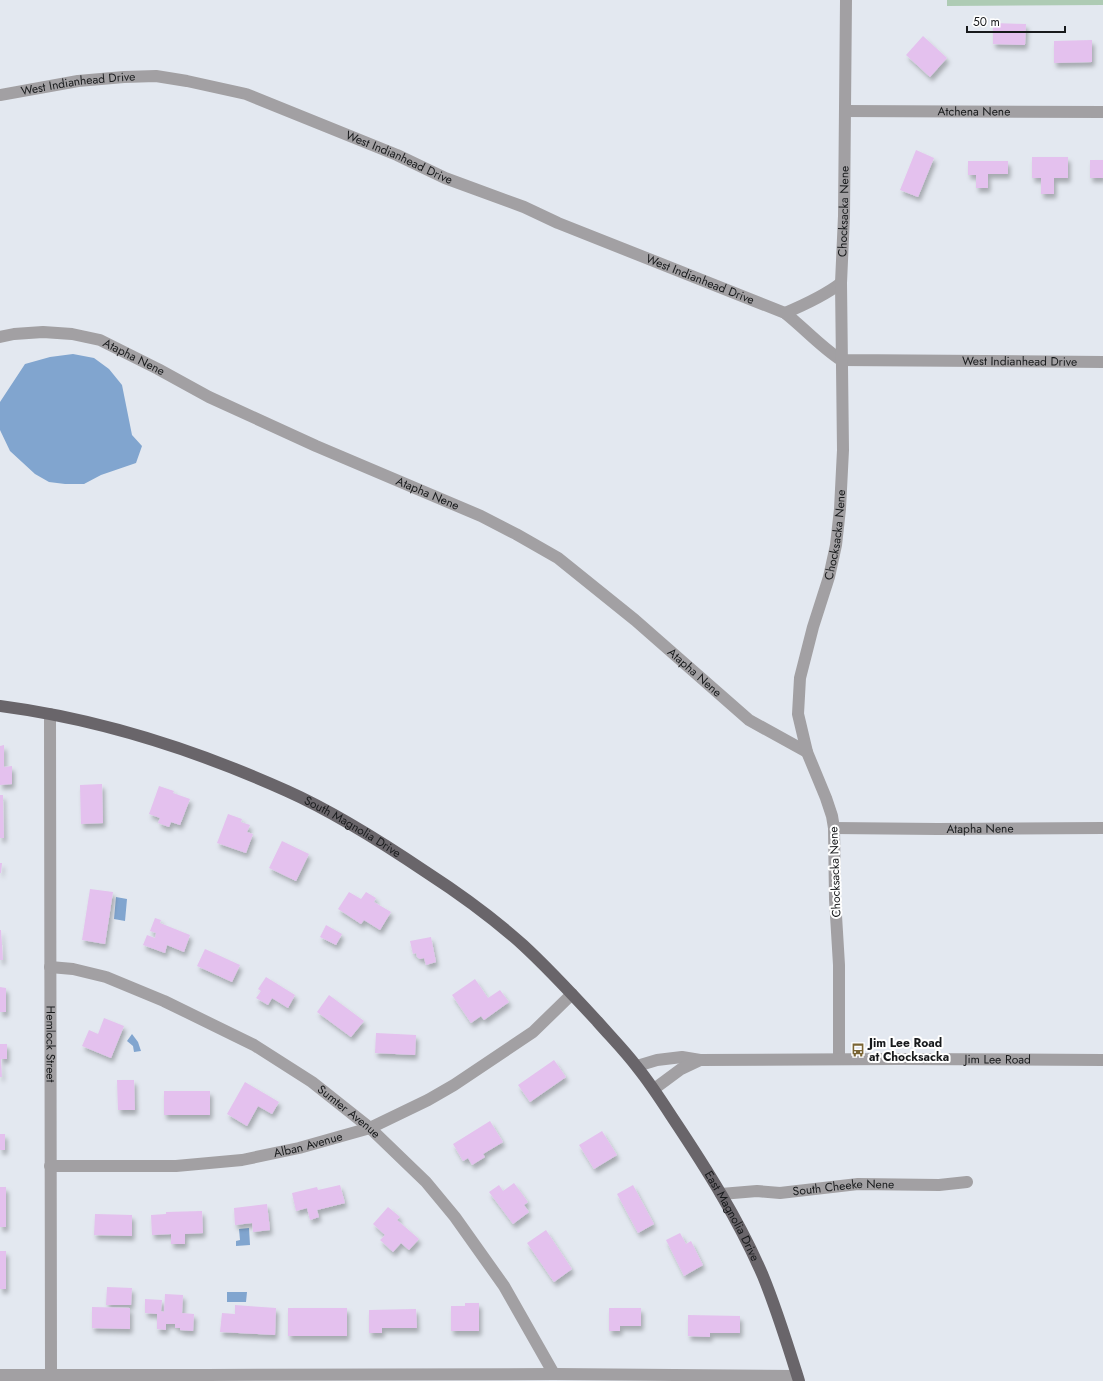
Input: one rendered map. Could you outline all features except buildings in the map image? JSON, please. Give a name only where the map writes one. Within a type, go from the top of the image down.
[{"type":"main road","name":"South Magnolia Drive","points":[[0,706],[50,714],[116,729],[160,742],[221,763],[289,792],[333,815],[401,855],[486,914],[523,945],[572,994],[637,1066]]},
{"type":"main road","name":"East Magnolia Drive","points":[[637,1066],[697,1153],[740,1228],[762,1273],[774,1304],[798,1379]]},
{"type":"street","name":"Chocksacka Nene","points":[[839,1059],[839,966],[835,899],[834,828],[826,798],[808,752],[798,714],[800,678],[813,627],[829,578],[836,545],[840,509],[842,450],[841,283],[844,216],[846,0]]},
{"type":"street","name":"West Indianhead Drive","points":[[0,95],[78,81],[156,76],[246,94],[398,155],[445,178],[524,208],[558,223],[785,313],[801,325],[830,353],[841,360],[1103,362]]},
{"type":"street","name":"Atchena Nene","points":[[845,111],[1103,112]]},
{"type":"street","points":[[785,313],[804,305],[841,283]]},
{"type":"street","name":"Atapha Nene","points":[[0,337],[14,334],[43,332],[72,334],[100,340],[209,397],[316,446],[481,516],[558,558],[635,620],[749,720],[808,752]]},
{"type":"street","name":"Hemlock Street","points":[[50,714],[51,1375]]},
{"type":"street","name":"Atapha Nene","points":[[834,828],[1103,828]]},
{"type":"street","name":"Sumter Avenue","points":[[50,967],[73,969],[106,977],[164,1001],[254,1046],[312,1082],[370,1128],[426,1182],[455,1217],[504,1286],[554,1374]]},
{"type":"street","name":"Alban Avenue","points":[[50,1166],[176,1166],[242,1160],[299,1148],[370,1128],[428,1100],[454,1085],[533,1032],[572,994]]},
{"type":"street","name":"Jim Lee Road","points":[[637,1066],[657,1060],[682,1057],[700,1060],[1103,1060]]},
{"type":"street","name":"Jim Lee Road","points":[[654,1089],[681,1069],[700,1060]]},
{"type":"street","name":"South Cheeke Nene","points":[[721,1194],[756,1191],[780,1193],[858,1184],[938,1184],[967,1182]]},
{"type":"street","points":[[0,1375],[207,1378],[554,1374],[572,1378],[798,1379]]},
{"type":"green space","points":[[947,0],[1103,0],[1103,5],[947,6]]},
{"type":"water","points":[[73,354],[94,358],[109,369],[122,385],[132,435],[142,446],[136,463],[101,475],[84,484],[49,482],[35,474],[10,451],[0,430],[0,402],[25,364],[50,357]]},
{"type":"water","points":[[116,897],[127,899],[125,921],[114,919]]},
{"type":"water","points":[[132,1034],[138,1042],[141,1051],[134,1052],[133,1046],[127,1041]]},
{"type":"water","points":[[249,1228],[250,1245],[236,1246],[236,1241],[240,1240],[239,1229]]},
{"type":"water","points":[[227,1292],[247,1292],[246,1302],[227,1302]]},
{"type":"place","name":"Jim Lee Road at Chocksacka","points":[[858,1050]]}]
